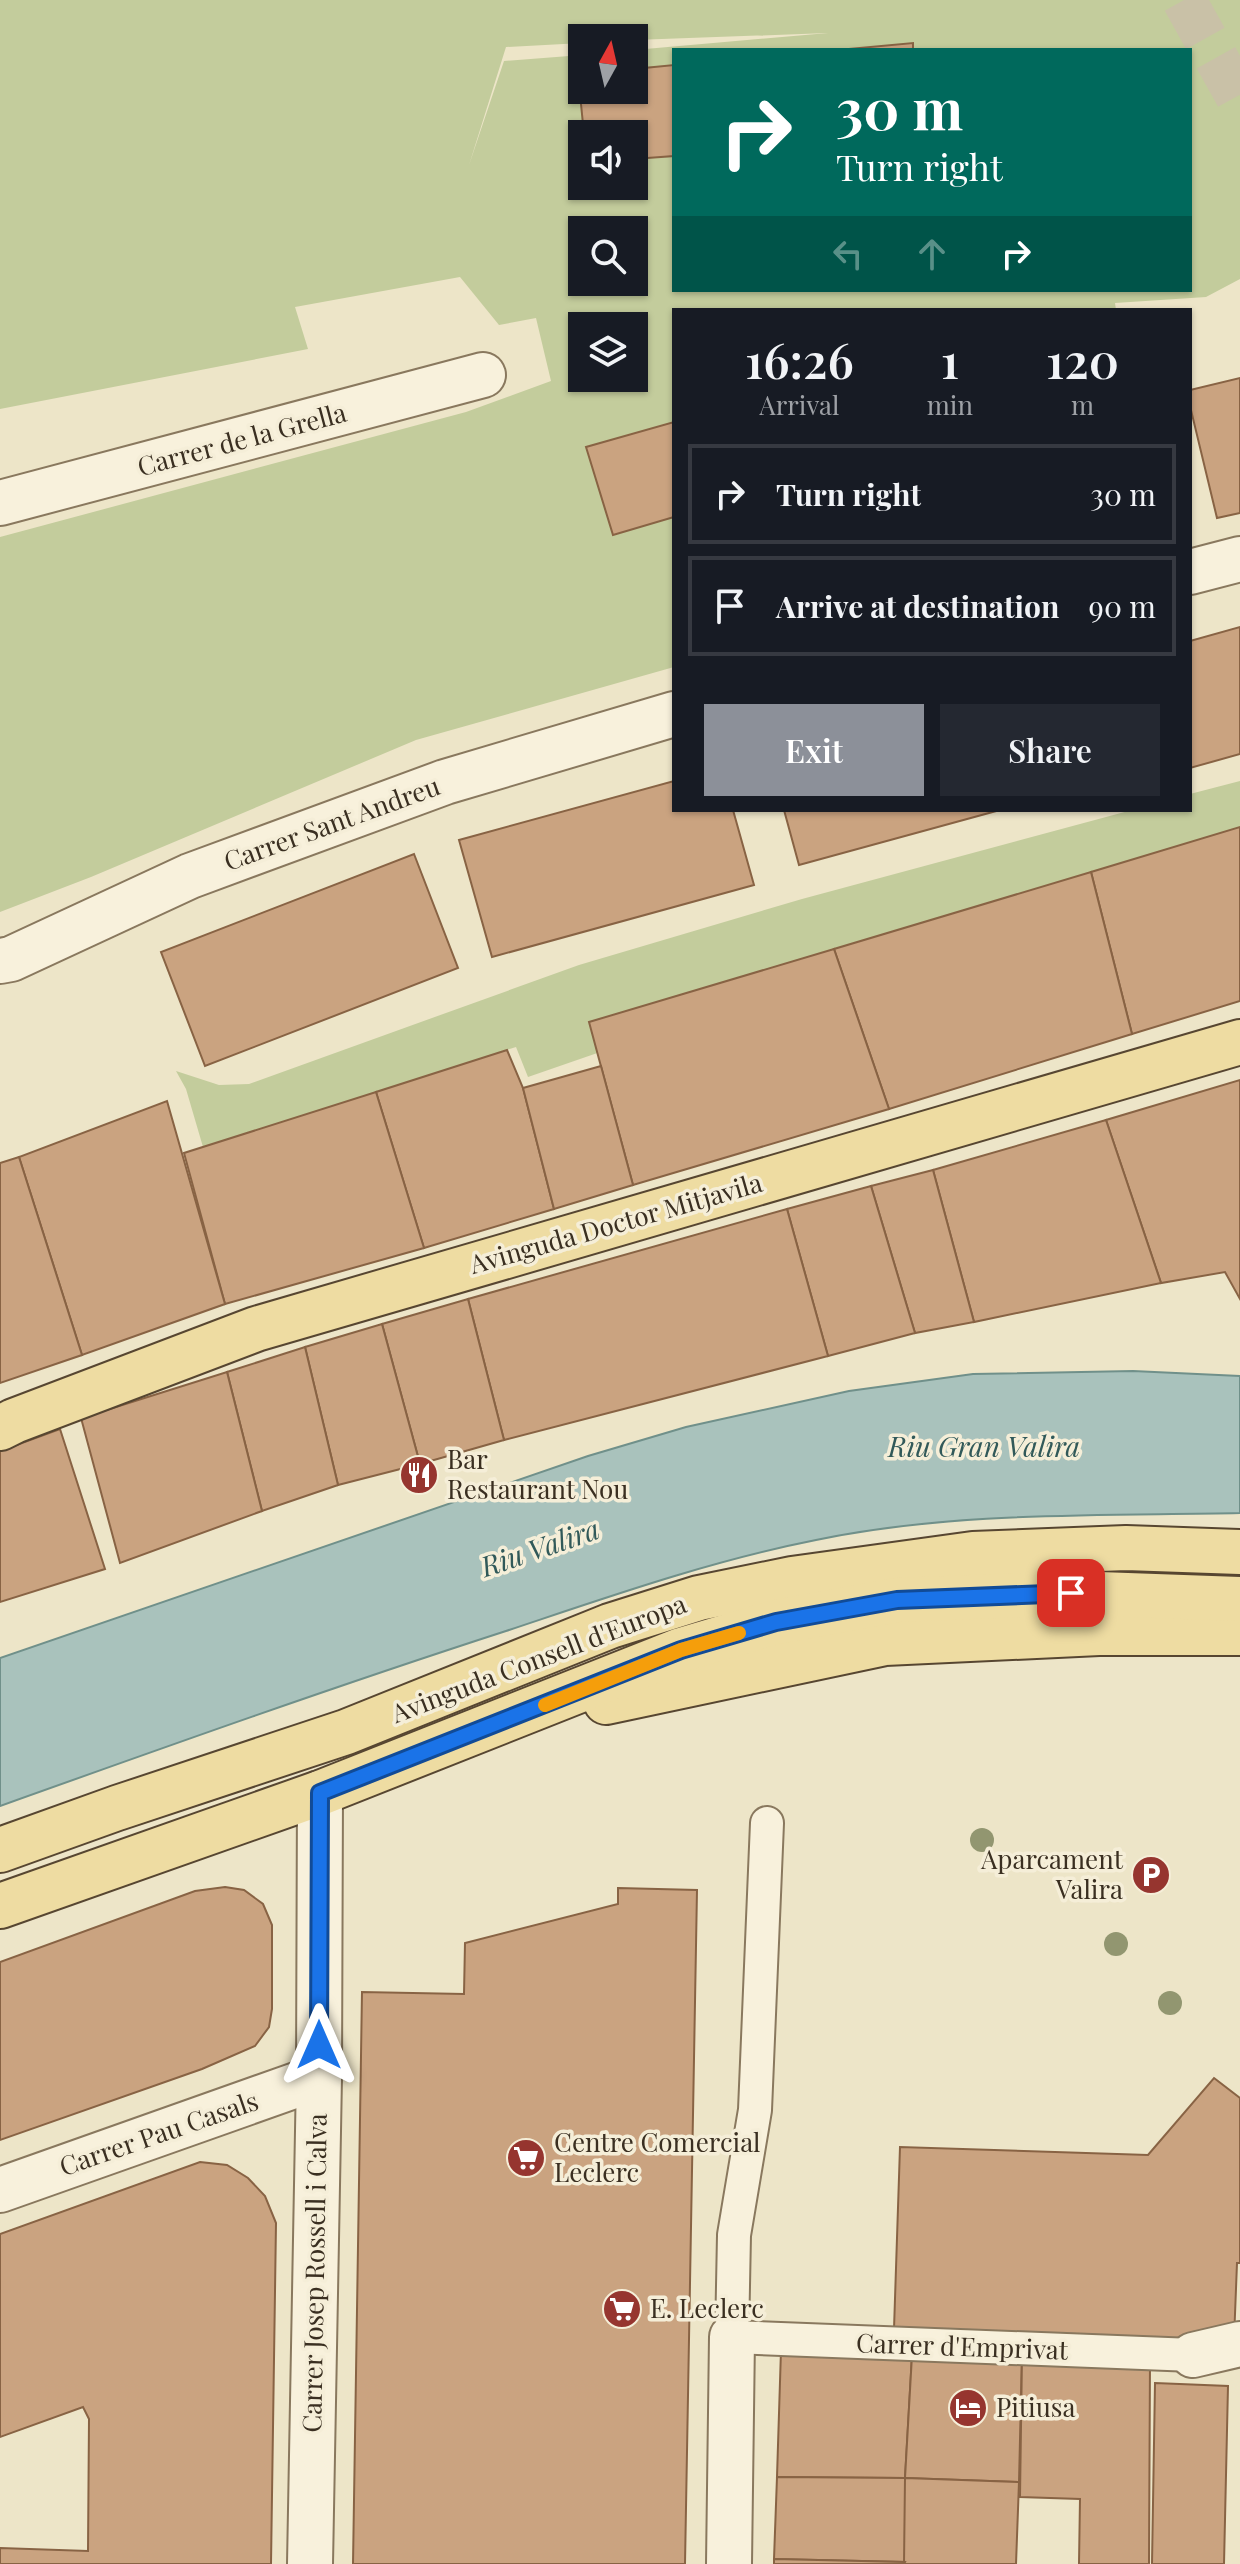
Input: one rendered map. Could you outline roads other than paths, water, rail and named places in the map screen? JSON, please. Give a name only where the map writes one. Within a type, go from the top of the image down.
[{"type":"main road","name":"Avinguda Doctor Mitjavila","points":[[0,1428],[256,1329],[1240,1042]]},
{"type":"main road","name":"Avinguda Consell d'Europa","points":[[0,1850],[346,1732],[610,1626],[699,1598],[808,1576],[973,1554],[1126,1548],[1240,1552]]},
{"type":"main road","name":"Avinguda Consell d'Europa","points":[[0,1906],[320,1793],[681,1650],[776,1622],[897,1600],[1071,1593],[1240,1599]]},
{"type":"main road","points":[[494,1726],[885,1643],[1099,1633],[1240,1633]]},
{"type":"street","name":"Carrer de la Grella","points":[[0,503],[483,375]]},
{"type":"street","points":[[1192,571],[1240,559]]},
{"type":"street","name":"Carrer Sant Andreu","points":[[0,961],[11,959],[190,876],[415,793],[672,715]]},
{"type":"street","name":"Carrer Josep Rossell i Calva","points":[[310,2564],[319,2077],[320,1793]]},
{"type":"street","name":"Carrer Pau Casals","points":[[0,2190],[319,2077]]},
{"type":"street","points":[[729,2564],[732,2337]]},
{"type":"street","points":[[1193,2355],[1240,2344]]},
{"type":"lane","points":[[732,2337],[734,2235],[755,2110],[767,1823]]},
{"type":"lane","name":"Carrer d'Emprivat","points":[[732,2337],[1193,2355]]},
{"type":"water","name":"Riu Gran Valira","points":[[1133,1371],[1240,1376],[1240,1513],[1081,1515],[921,1524],[816,1540],[737,1558],[442,1652],[0,1806],[0,1658],[588,1456],[686,1427],[849,1391],[973,1374]]},
{"type":"tunnel","points":[[1184,0],[1240,101]]},
{"type":"place","name":"Bar Restaurant Nou","points":[[419,1475]]},
{"type":"place","name":"Aparcament Valira","points":[[1151,1875]]},
{"type":"place","name":"Centre Comercial Leclerc","points":[[526,2158]]},
{"type":"place","name":"E. Leclerc","points":[[622,2309]]},
{"type":"place","name":"Pitiusa","points":[[968,2408]]},
{"type":"water label","name":"Riu Valira","points":[[540,1548]]}]
